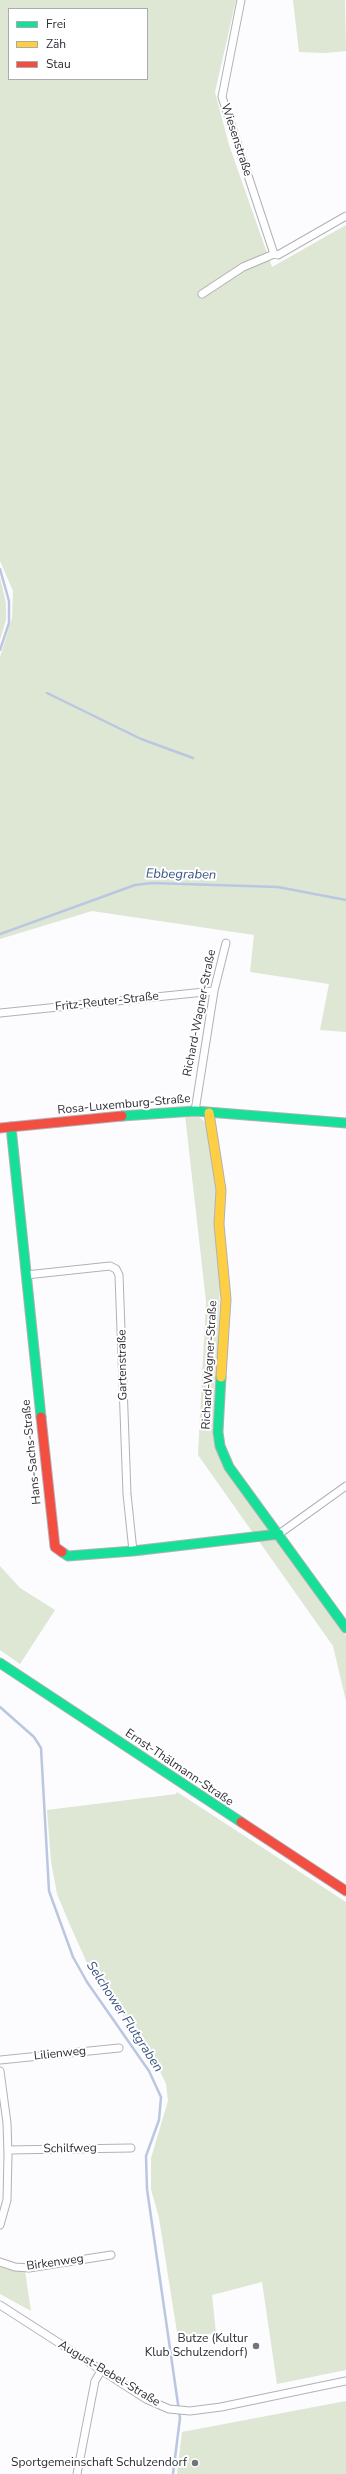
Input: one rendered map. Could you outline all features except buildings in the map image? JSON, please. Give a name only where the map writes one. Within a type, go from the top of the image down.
[{"type":"street","name":"Wiesenstraße","points":[[241,0],[222,97],[274,254]]},
{"type":"street","points":[[202,294],[243,267],[274,254],[278,255],[346,216]]},
{"type":"street","name":"Richard-Wagner-Straße","points":[[195,1111],[214,991],[226,943]]},
{"type":"street","name":"Fritz-Reuter-Straße","points":[[0,1013],[214,991]]},
{"type":"street","name":"Rosa-Luxemburg-Straße","points":[[0,1128],[161,1112],[195,1111],[346,1123]]},
{"type":"street","name":"Richard-Wagner-Straße","points":[[209,1113],[211,1138],[221,1190],[219,1224],[226,1299],[219,1442],[229,1467],[346,1628]]},
{"type":"street","name":"Hans-Sachs-Straße","points":[[11,1127],[55,1546],[68,1556],[133,1551],[279,1534]]},
{"type":"street","name":"Gartenstraße","points":[[26,1275],[110,1266],[116,1269],[119,1275],[127,1494],[133,1551]]},
{"type":"street","points":[[279,1534],[346,1486]]},
{"type":"street","name":"Ernst-Thälmann-Straße","points":[[0,1663],[346,1891]]},
{"type":"street","name":"Lilienweg","points":[[0,2060],[119,2048]]},
{"type":"street","points":[[0,2071],[7,2123],[8,2150],[7,2200],[0,2225]]},
{"type":"street","name":"Schilfweg","points":[[8,2150],[131,2148]]},
{"type":"street","name":"Birkenweg","points":[[0,2262],[15,2267],[29,2268],[111,2255]]},
{"type":"street","name":"August-Bebel-Straße","points":[[0,2305],[154,2404],[169,2409],[190,2411],[221,2408],[346,2381]]},
{"type":"street","points":[[77,2474],[95,2381],[101,2371]]},
{"type":"green space","points":[[0,0],[236,0],[215,92],[229,145],[272,267],[346,225],[346,1032],[320,1030],[329,984],[250,972],[254,935],[92,911],[0,939],[0,657],[12,618],[13,591],[0,561]]},
{"type":"green space","points":[[293,0],[345,0],[346,51],[325,53],[299,52]]},
{"type":"green space","points":[[0,577],[6,603],[6,620],[0,640]]},
{"type":"green space","points":[[185,1115],[197,1115],[206,1123],[216,1180],[220,1276],[216,1444],[344,1632],[346,1637],[346,1701],[333,1646],[198,1455],[206,1301]]},
{"type":"green space","points":[[0,1566],[20,1588],[55,1610],[20,1664],[0,1650]]},
{"type":"green space","points":[[177,1792],[346,1902],[346,2370],[277,2384],[262,2282],[212,2295],[216,2333],[178,2339],[159,2218],[151,2189],[151,2158],[168,2101],[166,2084],[158,2067],[87,1963],[70,1925],[57,1894],[51,1861],[47,1810],[176,1794]]},
{"type":"green space","points":[[0,2266],[25,2271],[31,2311],[0,2294]]},
{"type":"green space","points":[[346,2401],[346,2474],[177,2474],[182,2432]]},
{"type":"waterway","name":"Selchower Flutgraben","points":[[0,569],[9,601],[9,623],[0,650]]},
{"type":"waterway","points":[[47,693],[141,739],[193,758]]},
{"type":"waterway","name":"Ebbegraben","points":[[0,934],[135,885],[152,883],[278,887],[346,900]]},
{"type":"waterway","name":"Selchower Flutgraben","points":[[0,1707],[34,1737],[41,1748],[49,1891],[73,1957],[87,1982],[149,2071],[161,2097],[159,2120],[146,2156],[147,2189],[180,2418],[173,2474]]},
{"type":"traffic: fast","points":[[122,1116],[195,1111],[346,1123]]},
{"type":"traffic: fast","points":[[11,1127],[41,1417]]},
{"type":"traffic: fast","points":[[221,1377],[218,1432],[220,1446],[229,1467],[346,1628]]},
{"type":"traffic: fast","points":[[62,1552],[68,1556],[133,1551],[279,1534]]},
{"type":"traffic: fast","points":[[0,1663],[241,1822]]},
{"type":"traffic: slow","points":[[209,1113],[221,1190],[219,1224],[226,1299],[221,1377]]},
{"type":"traffic: jam","points":[[0,1128],[122,1116]]},
{"type":"traffic: jam","points":[[41,1417],[55,1547],[62,1552]]},
{"type":"traffic: jam","points":[[241,1822],[346,1891]]},
{"type":"place","name":"Butze (Kultur Klub Schulzendorf)","points":[[256,2346]]},
{"type":"place","name":"Sportgemeinschaft Schulzendorf","points":[[195,2463]]}]
